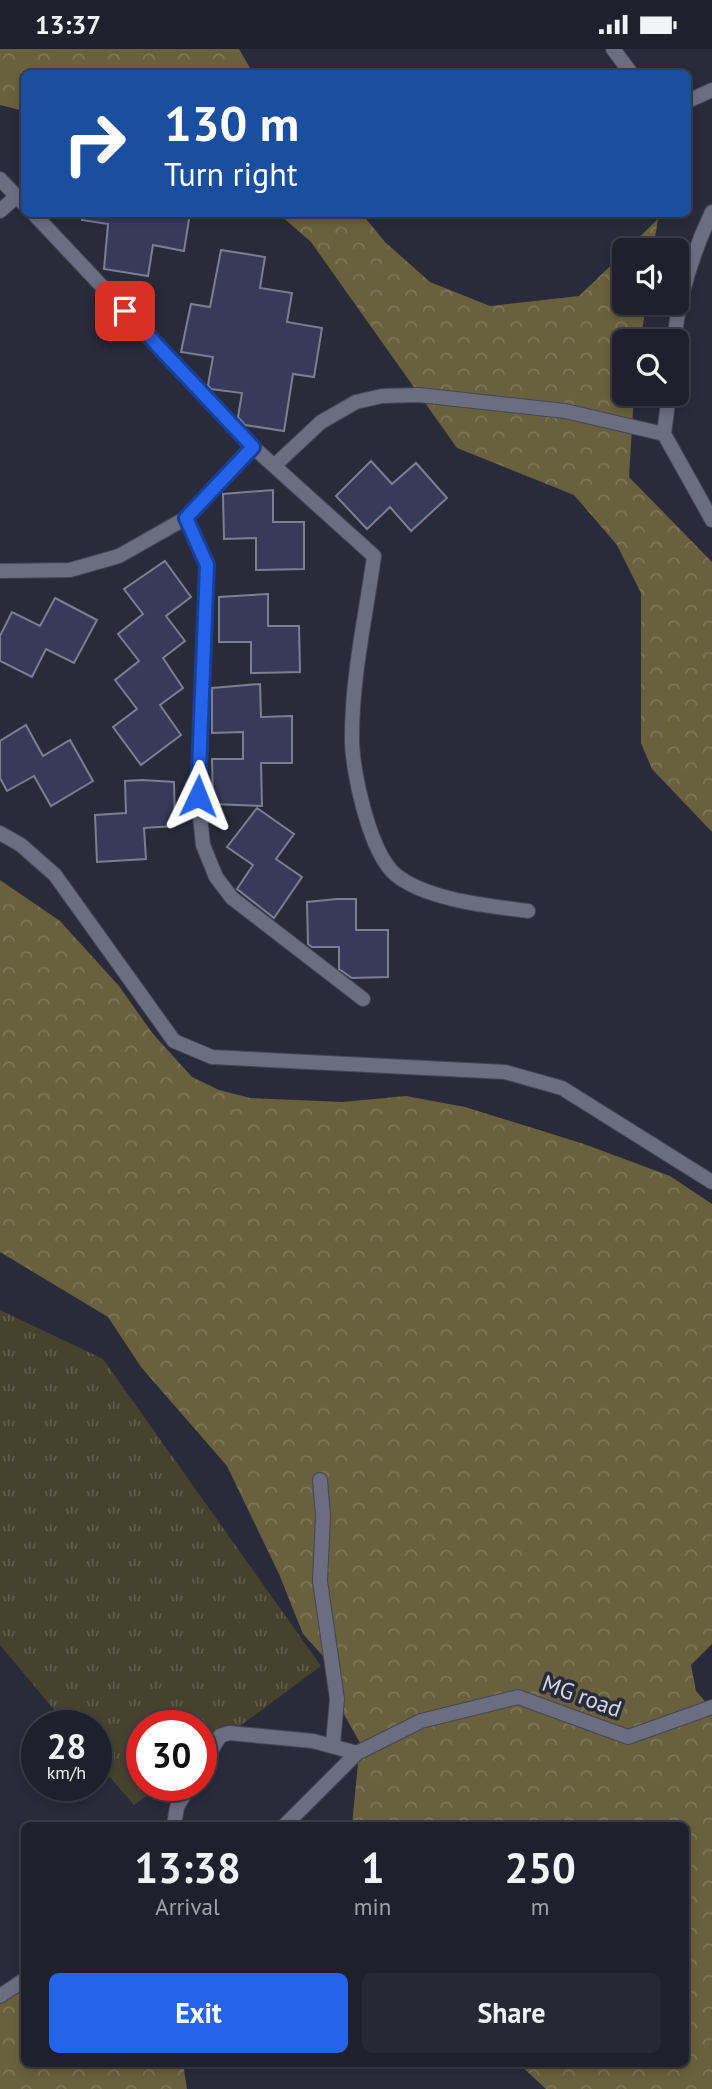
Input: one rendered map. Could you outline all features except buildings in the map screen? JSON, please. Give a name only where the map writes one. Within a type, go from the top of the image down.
[{"type":"street","points":[[613,49],[629,70]]},
{"type":"street","points":[[691,100],[712,90]]},
{"type":"street","points":[[0,179],[21,200],[0,211]]},
{"type":"street","points":[[675,329],[685,281],[712,212]]},
{"type":"street","points":[[37,217],[253,447],[374,556],[351,737],[370,834],[380,854],[396,875],[424,889],[482,905],[528,912]]},
{"type":"street","points":[[274,466],[321,422],[356,402],[382,396],[419,395],[565,411],[664,434]]},
{"type":"street","points":[[668,406],[664,434],[712,520]]},
{"type":"street","points":[[0,571],[70,570],[119,556],[186,518],[253,447]]},
{"type":"street","points":[[186,518],[207,565],[198,796],[203,845],[216,877],[232,898],[363,999]]},
{"type":"street","points":[[0,833],[21,845],[55,875],[174,1041],[212,1057],[505,1072],[562,1088],[712,1182]]},
{"type":"street","points":[[320,1480],[323,1516],[320,1581],[337,1699],[333,1744]]},
{"type":"street","name":"MG road","points":[[288,1822],[357,1753],[421,1721],[518,1697],[628,1737],[712,1707]]},
{"type":"street","points":[[217,1741],[220,1736],[229,1733],[333,1744],[357,1753]]},
{"type":"street","points":[[174,1822],[181,1801]]},
{"type":"street","points":[[0,1996],[21,1982]]},
{"type":"green space","points":[[0,49],[239,49],[251,70],[21,70],[21,110],[0,105]]},
{"type":"green space","points":[[282,217],[364,217],[385,242],[430,282],[490,306],[579,296],[612,264],[612,315],[644,315],[643,329],[612,329],[612,406],[633,406],[629,477],[712,562],[712,832],[652,769],[641,743],[641,593],[617,545],[574,495],[457,448],[311,242]]},
{"type":"green space","points":[[658,219],[655,238],[638,238]]},
{"type":"green space","points":[[0,880],[60,921],[119,986],[153,1034],[192,1077],[219,1090],[250,1098],[342,1102],[406,1096],[465,1107],[584,1144],[670,1176],[712,1204],[712,1644],[691,1665],[696,1691],[712,1709],[712,2089],[546,2089],[522,2067],[689,2067],[689,1822],[352,1822],[360,1743],[331,1691],[323,1656],[303,1634],[279,1574],[227,1466],[141,1367],[108,1317],[0,1252]]},
{"type":"green space","points":[[0,1310],[103,1359],[321,1666],[217,1743],[217,1710],[126,1710],[126,1796],[112,1780],[112,1710],[54,1710],[0,1645]]},
{"type":"green space","points":[[21,1988],[21,2067],[184,2067],[187,2089],[0,2089],[0,2000]]},
{"type":"route","points":[[125,311],[253,447],[186,518],[207,565],[198,796]]}]
